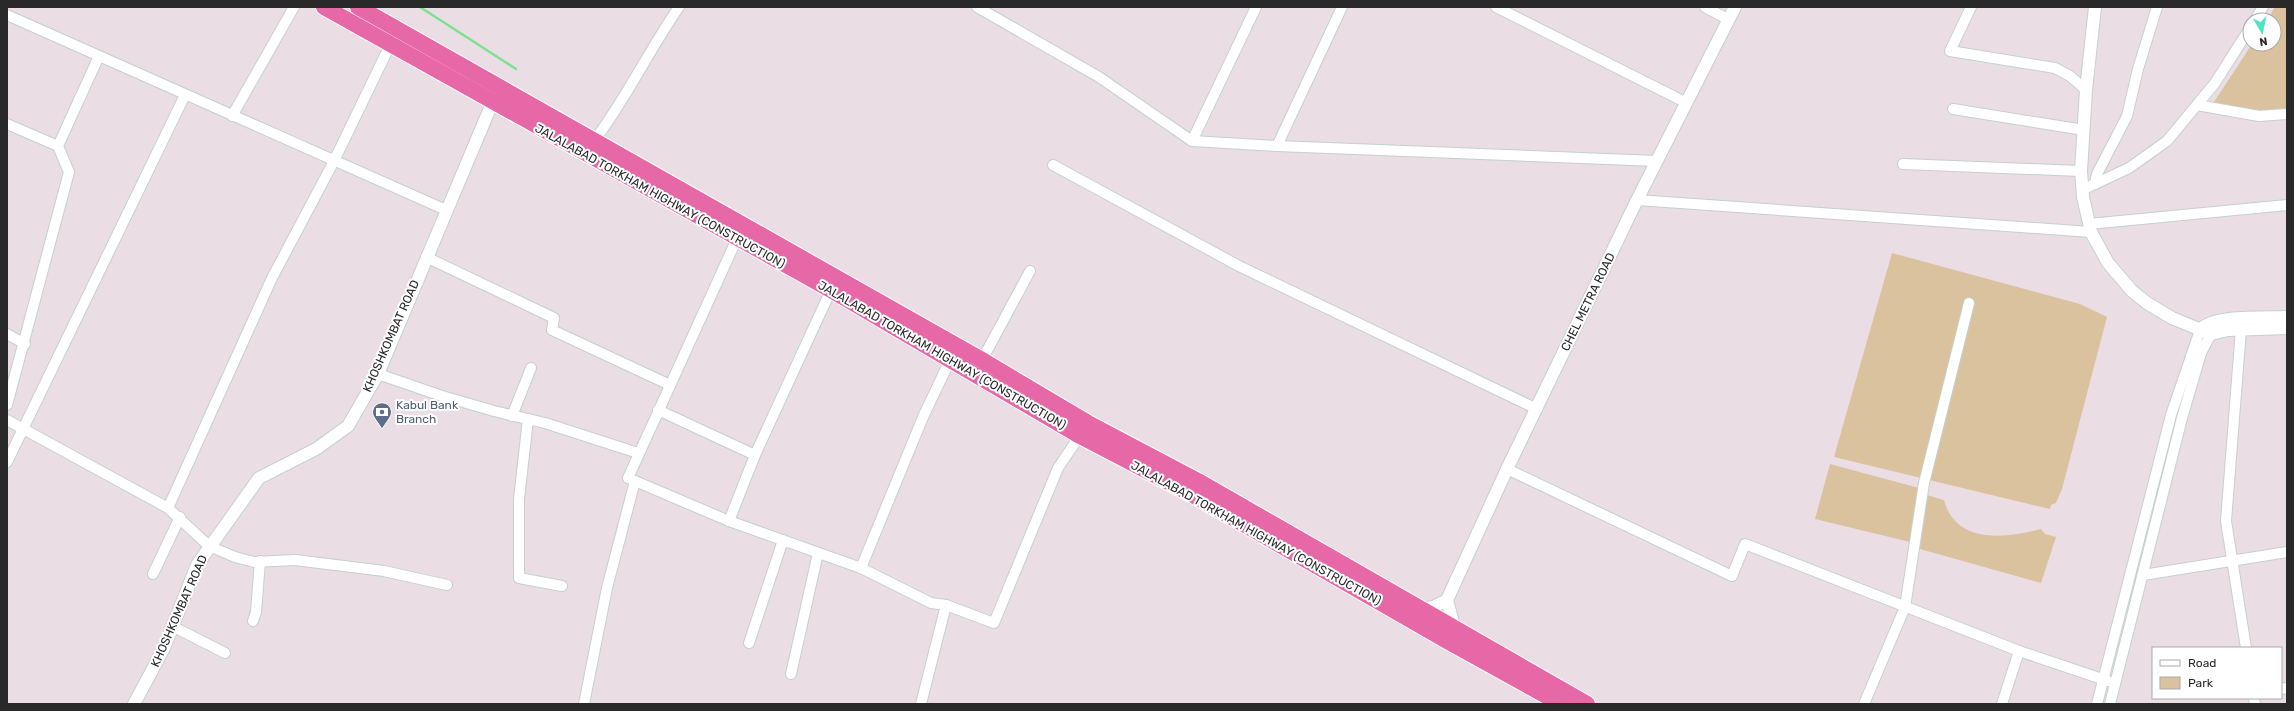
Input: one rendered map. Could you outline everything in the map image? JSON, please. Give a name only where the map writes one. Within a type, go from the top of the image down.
[{"type":"highway","name":"JALALABAD TORKHAM HIGHWAY (CONSTRUCTION)","points":[[324,7],[492,103],[740,232],[778,260],[837,286],[949,359],[1084,429],[1193,495],[1449,642],[1561,704]]},
{"type":"highway","points":[[358,7],[594,141],[740,232],[809,262],[837,286],[982,360],[1084,429],[1198,481],[1420,608],[1455,630],[1587,704]]},
{"type":"highway","points":[[778,260],[809,262]]},
{"type":"street","points":[[232,116],[294,7]]},
{"type":"street","points":[[594,141],[613,116],[657,40],[679,7]]},
{"type":"street","points":[[977,7],[1099,77],[1192,141],[1277,146],[1657,161]]},
{"type":"street","points":[[1192,141],[1256,7]]},
{"type":"street","points":[[1277,146],[1342,7]]},
{"type":"street","points":[[1496,7],[1685,102]]},
{"type":"street","points":[[1705,7],[1729,20]]},
{"type":"street","name":"CHEL METRA ROAD","points":[[1447,600],[1507,469],[1637,200],[1685,102],[1735,7]]},
{"type":"street","points":[[1971,7],[1950,51],[2055,68],[2070,76],[2086,90]]},
{"type":"street","points":[[2095,7],[2086,90],[2081,171],[2082,190],[2090,228],[2108,263],[2132,291],[2172,318],[2205,332],[2241,329],[2287,328]]},
{"type":"street","points":[[2095,184],[2097,174],[2127,116],[2138,69],[2156,7]]},
{"type":"street","points":[[7,15],[446,210]]},
{"type":"street","points":[[168,508],[272,278],[334,160],[398,29]]},
{"type":"street","points":[[2082,190],[2129,168],[2167,141],[2214,83],[2242,40]]},
{"type":"street","points":[[58,146],[99,56]]},
{"type":"street","name":"KHOSHKOMBAT ROAD","points":[[134,704],[164,648],[197,565],[209,546],[259,478],[316,448],[348,426],[378,374],[426,257],[499,87]]},
{"type":"street","points":[[7,462],[25,428],[185,95]]},
{"type":"street","points":[[2197,105],[2259,116],[2287,114]]},
{"type":"street","points":[[1953,109],[2084,130]]},
{"type":"street","points":[[7,124],[58,146],[69,172],[25,344],[11,376],[7,405]]},
{"type":"street","points":[[1053,164],[1239,266],[1537,409]]},
{"type":"street","points":[[1902,164],[2081,171]]},
{"type":"street","points":[[1637,200],[2090,228],[2287,205]]},
{"type":"street","points":[[740,232],[638,453],[628,478],[729,521],[861,568],[931,603],[946,605],[994,623],[1058,468],[1084,429]]},
{"type":"street","points":[[426,257],[554,318],[552,330],[670,385]]},
{"type":"street","points":[[982,360],[1030,271]]},
{"type":"street","points":[[729,521],[756,455],[837,286]]},
{"type":"street","points":[[1864,704],[1905,607],[1924,482],[1969,303]]},
{"type":"street","points":[[2097,704],[2149,507],[2182,418],[2202,353],[2205,332],[2204,324],[2216,321],[2287,317]]},
{"type":"street","points":[[2241,329],[2226,520],[2246,647]]},
{"type":"street","points":[[2110,704],[2160,510],[2171,415],[2205,332]]},
{"type":"street","points":[[7,334],[25,344]]},
{"type":"street","points":[[861,568],[949,359],[961,348]]},
{"type":"street","points":[[512,416],[531,368]]},
{"type":"street","points":[[378,374],[442,396],[512,416],[528,419],[638,453]]},
{"type":"street","points":[[658,410],[756,455]]},
{"type":"street","points":[[2171,415],[2182,418]]},
{"type":"street","points":[[528,419],[519,499],[519,578],[562,586]]},
{"type":"street","points":[[7,420],[25,428],[168,508],[180,517],[209,546],[235,557],[254,562],[260,560],[295,560],[376,570],[447,585]]},
{"type":"street","points":[[1507,469],[1732,576],[1745,544],[2019,651],[2115,684]]},
{"type":"street","points":[[584,704],[607,588],[635,481]]},
{"type":"street","points":[[2149,507],[2160,510]]},
{"type":"street","points":[[152,574],[180,517]]},
{"type":"street","points":[[749,643],[783,540]]},
{"type":"street","points":[[2143,575],[2287,552]]},
{"type":"street","points":[[792,674],[818,553]]},
{"type":"street","points":[[253,621],[256,612],[260,560]]},
{"type":"street","points":[[2128,587],[2139,590]]},
{"type":"street","points":[[1420,608],[1433,607],[1447,600],[1455,630]]},
{"type":"street","points":[[922,704],[946,605]]},
{"type":"street","points":[[172,626],[225,653]]},
{"type":"street","points":[[2002,704],[2019,651]]},
{"type":"green space","points":[[2275,7],[2287,7],[2287,109],[2260,113],[2212,105],[2247,52],[2282,52],[2282,12],[2272,12]]},
{"type":"green space","points":[[1892,253],[2080,304],[2107,317],[2062,489],[2056,503],[2051,505],[2050,509],[1834,457]]},
{"type":"green space","points":[[1830,464],[1919,488],[1910,542],[1815,519]]},
{"type":"green space","points":[[1927,495],[1944,500],[1950,515],[1959,525],[1971,531],[1984,535],[1998,536],[2013,535],[2041,529],[2045,534],[2056,537],[2041,583],[1920,549]]},
{"type":"waterway","points":[[420,7],[516,69]]},
{"type":"place","name":"Kabul Bank Branch","points":[[382,429]]}]
